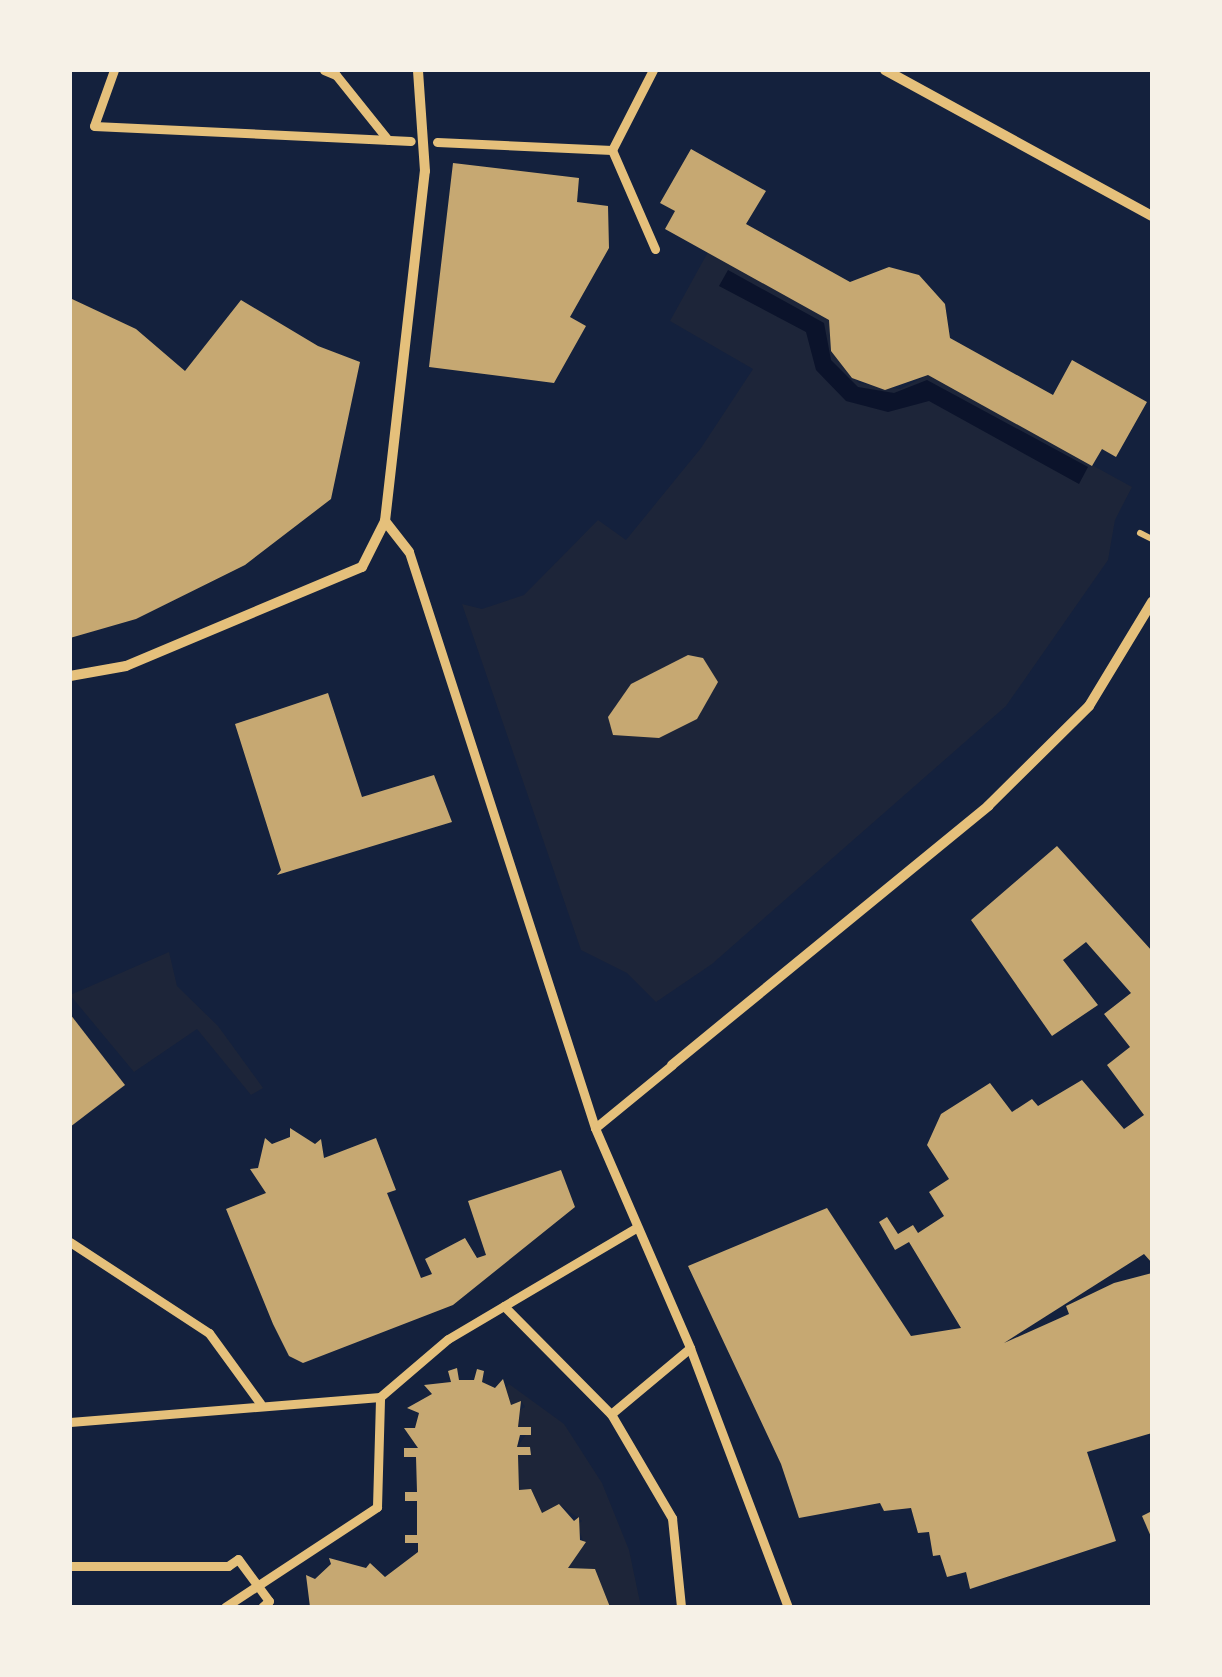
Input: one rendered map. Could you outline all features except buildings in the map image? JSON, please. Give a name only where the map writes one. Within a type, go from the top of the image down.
[{"type":"street","points":[[114,70],[94,126],[411,141]]},
{"type":"street","points":[[324,70],[336,75],[388,140]]},
{"type":"street","points":[[70,676],[126,666],[362,566],[384,521],[426,171],[418,70]]},
{"type":"street","points":[[612,150],[652,70]]},
{"type":"street","points":[[885,70],[1152,216]]},
{"type":"street","points":[[437,142],[612,150]]},
{"type":"street","points":[[612,150],[655,249]]},
{"type":"street","points":[[384,521],[409,552],[594,1128],[690,1348],[788,1607]]},
{"type":"street","points":[[594,1128],[988,806],[1089,706],[1152,602]]},
{"type":"street","points":[[70,1422],[260,1403],[380,1397],[448,1338],[636,1228]]},
{"type":"street","points":[[70,1242],[209,1333],[260,1403]]},
{"type":"street","points":[[504,1306],[610,1414],[672,1518],[681,1607]]},
{"type":"street","points":[[610,1414],[690,1348]]},
{"type":"street","points":[[225,1607],[377,1507],[380,1397]]},
{"type":"street","points":[[70,1580],[72,1566],[228,1566],[238,1559],[270,1602],[262,1607]]},
{"type":"path","points":[[1140,533],[1152,539]]},
{"type":"shaded area","points":[[708,252],[829,320],[831,351],[859,383],[900,389],[928,375],[1132,487],[1115,520],[1108,560],[1006,706],[712,964],[656,1002],[627,973],[581,950],[462,604],[482,609],[524,595],[598,520],[626,540],[701,448],[753,369],[670,321]]},
{"type":"shaded area","points":[[728,270],[824,323],[831,360],[858,387],[894,393],[927,380],[1088,467],[1079,484],[929,401],[888,412],[846,401],[816,370],[806,332],[719,286]]},
{"type":"shaded area","points":[[169,952],[177,986],[218,1026],[263,1088],[251,1095],[197,1029],[134,1072],[70,995]]},
{"type":"shaded area","points":[[509,1384],[564,1424],[602,1483],[629,1550],[641,1607],[609,1607],[595,1569],[568,1568],[579,1546],[585,1546],[577,1525],[582,1521],[559,1504],[542,1513],[531,1490],[519,1490],[518,1455],[531,1454],[530,1447],[517,1447],[531,1428],[518,1427],[515,1412],[525,1407],[521,1401],[511,1405],[502,1393]]}]
